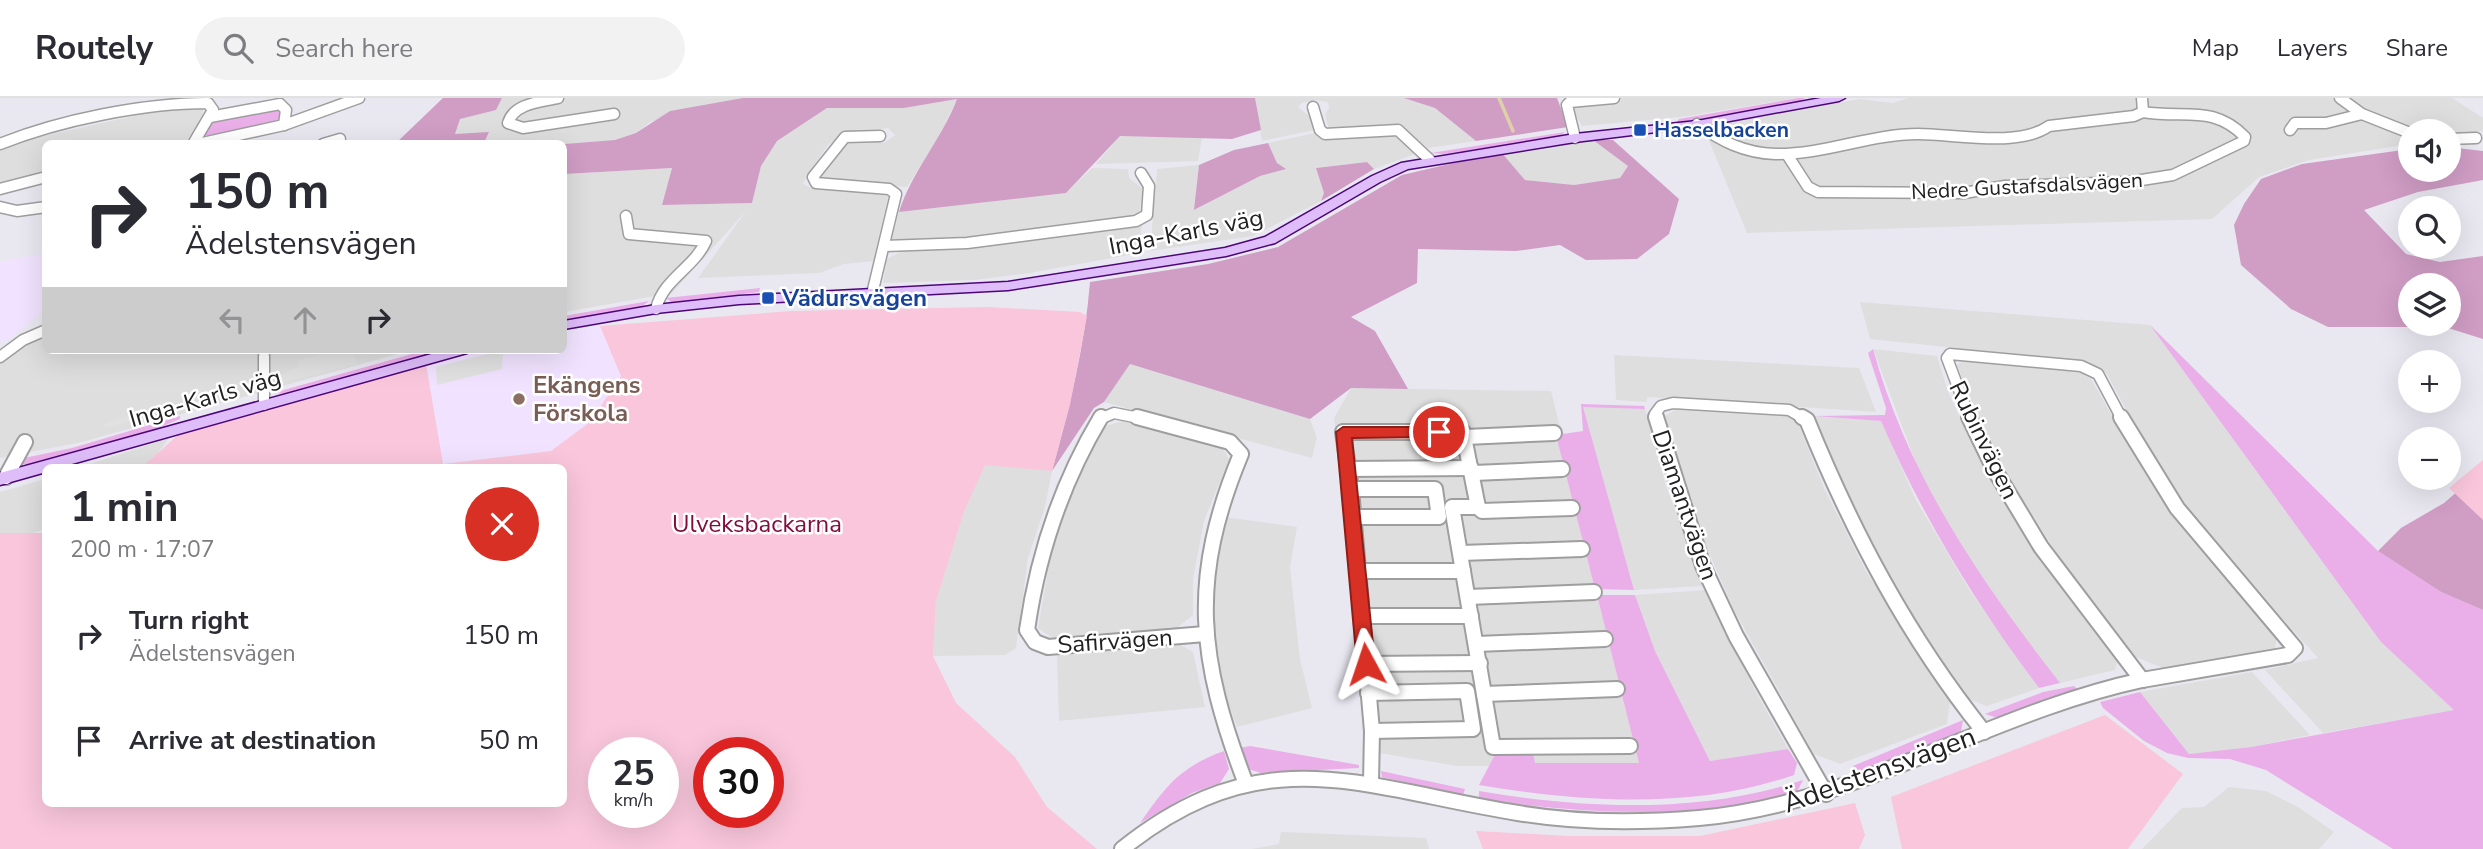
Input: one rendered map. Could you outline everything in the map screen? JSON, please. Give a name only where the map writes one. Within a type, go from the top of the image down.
[{"type":"street","points":[[216,140],[284,125],[359,98]]},
{"type":"street","points":[[558,98],[519,108],[509,116],[508,123],[523,128],[614,114]]},
{"type":"street","points":[[1575,138],[1567,105],[1614,98]]},
{"type":"street","name":"Inga-Karls väg","points":[[567,324],[656,309],[768,298],[1008,286],[1226,252],[1270,240],[1376,179],[1405,166],[1575,138],[1697,124],[1815,100],[1839,98]]},
{"type":"street","points":[[1697,124],[1729,146],[1752,153],[1788,156],[1902,135],[1926,134],[1942,137],[2039,133],[2049,126],[2121,118],[2143,112],[2142,98]]},
{"type":"street","points":[[2340,98],[2362,114],[2398,128]]},
{"type":"street","points":[[0,144],[31,133],[176,105],[208,103],[213,110],[196,140]]},
{"type":"street","points":[[210,117],[280,104],[286,110],[284,125]]},
{"type":"street","points":[[1313,107],[1320,130],[1325,134],[1398,131],[1430,160]]},
{"type":"street","name":"Nedre Gustafsdalsvägen","points":[[1788,156],[1808,187],[1818,192],[1964,193],[2005,186],[2106,185],[2155,178],[2189,169],[2233,147],[2245,137],[2232,123],[2210,113],[2156,116],[2143,112]]},
{"type":"street","points":[[2293,126],[2362,114]]},
{"type":"street","points":[[872,294],[896,197],[894,191],[816,183],[813,177],[845,137],[880,136]]},
{"type":"street","points":[[2461,139],[2476,138]]},
{"type":"street","points":[[885,246],[967,243],[1136,221],[1147,215],[1149,186],[1141,173]]},
{"type":"street","points":[[0,189],[42,178]]},
{"type":"street","points":[[0,207],[17,211],[42,208]]},
{"type":"street","points":[[626,216],[629,234],[706,241],[691,264],[664,287],[657,298],[656,309]]},
{"type":"street","points":[[0,345],[23,340],[42,332]]},
{"type":"street","points":[[0,357],[23,340]]},
{"type":"street","name":"Inga-Karls väg","points":[[53,464],[448,354]]},
{"type":"street","name":"Rubinvägen","points":[[2142,681],[2056,569],[2000,478],[1955,384],[1947,359],[1951,354],[2081,366],[2098,374],[2141,456],[2177,508],[2295,648]]},
{"type":"street","points":[[264,356],[264,405]]},
{"type":"street","name":"Diamantvägen","points":[[1826,794],[1742,648],[1703,566],[1655,414],[1661,406],[1673,403],[1789,410],[1807,420],[1834,490],[1869,559],[1915,635],[1984,732]]},
{"type":"street","name":"Safirvägen","points":[[1114,413],[1129,415],[1230,442],[1241,454],[1214,520],[1206,558],[1205,634],[1048,647],[1035,642],[1027,631],[1035,576],[1052,512],[1102,416],[1114,413]]},
{"type":"street","points":[[1371,782],[1372,731],[1351,489],[1343,432],[1463,432],[1478,507],[1482,511],[1572,508]]},
{"type":"street","points":[[1465,437],[1554,433]]},
{"type":"street","points":[[3,478],[25,442]]},
{"type":"street","name":"Inga-Karls väg","points":[[3,478],[42,467]]},
{"type":"street","points":[[1348,469],[1562,470]]},
{"type":"street","points":[[1351,489],[1435,489],[1439,517],[1353,517]]},
{"type":"street","points":[[1438,507],[1478,507]]},
{"type":"street","points":[[1452,507],[1493,747],[1630,746]]},
{"type":"street","points":[[1461,553],[1582,549]]},
{"type":"street","points":[[1357,571],[1463,571]]},
{"type":"street","points":[[1468,597],[1594,592]]},
{"type":"street","points":[[1362,616],[1471,616]]},
{"type":"street","points":[[1205,634],[1222,720],[1246,784]]},
{"type":"street","points":[[1477,644],[1563,643],[1576,639],[1605,639]]},
{"type":"street","name":"Ädelstensvägen","points":[[1122,849],[1164,817],[1211,795],[1246,784],[1309,777],[1371,782],[1517,813],[1626,821],[1744,812],[1826,794],[2077,697],[2142,681],[2288,655],[2295,648]]},
{"type":"street","points":[[1366,664],[1479,663]]},
{"type":"street","points":[[1470,710],[1485,701],[1574,694],[1588,689],[1617,689]]},
{"type":"street","points":[[1368,693],[1467,691],[1473,729],[1372,731]]},
{"type":"shaded area","points":[[443,98],[502,98],[496,110],[460,119],[455,134],[489,132],[485,140],[399,140]]},
{"type":"shaded area","points":[[502,98],[743,98],[650,122],[636,133],[615,140],[567,144],[567,140],[486,140],[489,133],[455,134],[460,119],[496,110]]},
{"type":"shaded area","points":[[743,98],[1255,98],[1261,130],[1232,139],[1120,136],[1066,193],[899,212],[911,183],[957,99],[904,108],[827,108],[777,141],[761,166],[752,203],[662,205],[672,168],[567,174],[567,144],[615,140],[636,133],[670,111]]},
{"type":"shaded area","points":[[1255,98],[1404,98],[1435,108],[1476,141],[1428,148],[1397,124],[1343,132],[1329,130],[1325,114],[1329,108],[1328,102],[1315,100],[1302,103],[1298,107],[1313,119],[1314,130],[1262,141]]},
{"type":"shaded area","points":[[1404,98],[1557,98],[1568,127],[1476,141],[1435,108]]},
{"type":"shaded area","points":[[1565,98],[1796,98],[1682,117],[1582,126]]},
{"type":"shaded area","points":[[1805,98],[1799,102],[1676,123],[1679,119]]},
{"type":"shaded area","points":[[1908,98],[2452,98],[2483,118],[2483,131],[2461,135],[2461,119],[2398,119],[2398,146],[2309,160],[2259,177],[2212,219],[1747,233],[1703,126],[1860,99],[1893,103]]},
{"type":"shaded area","points":[[957,99],[938,139],[907,187],[828,182],[820,178],[842,142],[864,140],[884,143],[895,135],[888,128],[843,134],[828,145],[803,184],[811,188],[883,193],[888,197],[873,261],[844,264],[819,273],[698,278],[746,211],[672,293],[567,311],[567,174],[672,168],[662,205],[752,203],[761,166],[777,141],[827,108],[904,108]]},
{"type":"shaded area","points":[[281,106],[283,121],[204,136],[215,118]]},
{"type":"shaded area","points":[[203,107],[203,118],[186,140],[42,140],[42,174],[0,184],[0,149],[7,144],[156,111]]},
{"type":"shaded area","points":[[1387,132],[1409,144],[1415,154],[1374,169],[1366,162],[1316,168],[1324,193],[1321,201],[1253,236],[1150,251],[1157,169],[1199,165],[1195,210],[1260,176],[1285,169],[1277,163],[1268,143],[1315,133],[1333,139]]},
{"type":"shaded area","points":[[1565,132],[1559,137],[1444,154],[1431,153]]},
{"type":"shaded area","points":[[1120,136],[1202,137],[1198,161],[1096,164]]},
{"type":"shaded area","points":[[1593,140],[1628,166],[1620,178],[1574,185],[1525,180],[1501,152]]},
{"type":"shaded area","points":[[1593,140],[1613,140],[1679,199],[1669,234],[1637,259],[1586,260],[1560,245],[1516,251],[1418,249],[1417,283],[1351,317],[1375,331],[1408,389],[1351,388],[1310,419],[1130,364],[1104,402],[1094,408],[1052,471],[1080,354],[1090,282],[1208,264],[1278,247],[1402,175],[1501,152],[1525,180],[1574,185],[1620,178],[1628,166]]},
{"type":"shaded area","points":[[1268,143],[1277,163],[1286,169],[1260,176],[1194,210],[1199,165],[1234,150]]},
{"type":"shaded area","points":[[2461,148],[2483,151],[2483,180],[2398,196],[2398,199],[2364,210],[2398,246],[2398,259],[2440,262],[2483,256],[2483,339],[2461,332],[2461,273],[2398,273],[2398,327],[2328,327],[2291,309],[2241,265],[2234,225],[2244,204],[2261,179],[2302,164],[2398,151],[2398,182],[2461,182]]},
{"type":"shaded area","points":[[1367,162],[1374,169],[1321,201],[1324,193],[1316,168]]},
{"type":"shaded area","points":[[1092,168],[1128,169],[1129,178],[1143,189],[1139,215],[998,237],[892,239],[899,212],[1066,193]]},
{"type":"shaded area","points":[[1142,224],[1139,253],[975,280],[883,283],[887,259],[902,251],[990,245]]},
{"type":"shaded area","points":[[42,254],[42,312],[9,339],[0,342],[0,262]]},
{"type":"shaded area","points":[[760,288],[759,292],[673,303],[666,298]]},
{"type":"shaded area","points":[[649,301],[640,308],[567,320],[567,315]]},
{"type":"shaded area","points":[[1860,302],[2150,325],[2381,642],[2455,710],[2323,733],[2265,670],[2318,658],[2217,547],[2181,500],[2150,455],[2107,374],[2079,361],[1870,339]]},
{"type":"shaded area","points":[[2150,325],[2378,551],[2441,592],[2483,610],[2483,849],[2393,849],[2266,770],[2230,759],[2188,758],[2167,753],[2144,741],[2103,708],[2100,702],[2140,692],[2189,754],[2251,747],[2454,710],[2381,642]]},
{"type":"shaded area","name":"Ekängens Förskola","points":[[600,326],[621,376],[590,422],[551,451],[443,464],[426,364],[462,354],[567,354],[567,332]]},
{"type":"shaded area","points":[[42,329],[42,354],[398,354],[82,442],[0,458],[0,352]]},
{"type":"shaded area","points":[[1873,349],[1937,356],[1948,392],[1987,473],[2042,563],[2117,662],[2115,670],[2060,683],[2013,623],[1949,528],[1919,471]]},
{"type":"shaded area","points":[[1873,349],[1888,396],[1926,483],[1975,566],[2060,683],[2039,688],[1972,592],[1933,526],[1881,421],[1814,416],[1885,415],[1886,408],[1868,353]]},
{"type":"shaded area","points":[[325,354],[355,354],[355,364],[275,384],[276,377],[298,366],[299,360]]},
{"type":"shaded area","points":[[412,354],[433,354],[285,394],[273,393]]},
{"type":"shaded area","points":[[487,354],[503,354],[502,369],[437,385],[436,367]]},
{"type":"shaded area","points":[[1614,355],[1859,368],[1876,412],[1648,397],[1646,402],[1616,400]]},
{"type":"shaded area","points":[[1966,359],[2077,371],[2091,379],[2148,478],[2174,516],[2277,637],[2275,649],[2163,668],[2136,657],[2065,566],[2006,474],[1985,434],[1957,365]]},
{"type":"shaded area","points":[[1130,364],[1310,419],[1317,438],[1312,458],[1104,402]]},
{"type":"shaded area","points":[[1351,388],[1551,391],[1645,766],[1457,766],[1379,753],[1366,741],[1352,567],[1334,418]]},
{"type":"shaded area","points":[[183,402],[182,408],[105,428],[106,422]]},
{"type":"shaded area","points":[[1581,404],[1644,406],[1645,409],[1583,407],[1634,590],[1595,589],[1556,435],[1583,431]]},
{"type":"shaded area","points":[[1582,406],[1645,409],[1666,486],[1703,586],[1634,590]]},
{"type":"shaded area","points":[[1675,410],[1786,416],[1797,421],[1825,490],[1866,571],[1950,702],[1947,724],[1840,764],[1814,754],[1734,610],[1696,523],[1665,416]]},
{"type":"shaded area","points":[[180,416],[180,419],[134,438],[29,465],[23,464],[24,458],[72,448]]},
{"type":"shaded area","points":[[1814,416],[1881,421],[1916,500],[1970,591],[2039,688],[1987,706],[1968,699],[1907,607],[1872,547],[1848,499]]},
{"type":"shaded area","points":[[1122,421],[1222,447],[1229,459],[1204,521],[1193,579],[1193,615],[1177,628],[1053,638],[1038,628],[1055,530],[1086,457],[1106,426]]},
{"type":"shaded area","points":[[169,438],[149,464],[90,464]]},
{"type":"shaded area","points":[[985,464],[1052,471],[1045,507],[1028,558],[1016,648],[1005,655],[933,656],[936,601],[964,512]]},
{"type":"shaded area","points":[[2483,469],[2483,610],[2441,592],[2378,551],[2401,528],[2444,503]]},
{"type":"shaded area","points":[[42,480],[42,530],[0,543],[0,492]]},
{"type":"shaded area","points":[[1225,517],[1297,527],[1290,567],[1300,659],[1312,708],[1237,727],[1224,691],[1213,616],[1216,555]]},
{"type":"shaded area","points":[[1706,590],[1754,688],[1788,749],[1710,761],[1655,651],[1635,595]]},
{"type":"shaded area","points":[[1597,595],[1635,595],[1655,651],[1710,761],[1788,749],[1797,763],[1794,775],[1717,794],[1637,800],[1557,796],[1479,785],[1497,751],[1532,749],[1535,763],[1639,763]]},
{"type":"shaded area","points":[[1179,644],[1193,652],[1205,707],[1059,721],[1057,655]]},
{"type":"shaded area","points":[[2252,672],[2310,735],[2251,747],[2189,754],[2140,692]]},
{"type":"shaded area","points":[[2074,686],[2077,689],[1998,718],[1985,714],[2043,692]]},
{"type":"shaded area","points":[[1963,720],[1961,732],[1858,772],[1853,766]]},
{"type":"shaded area","points":[[1250,746],[1359,765],[1359,768],[1261,773],[1248,769],[1239,748]]},
{"type":"shaded area","points":[[1224,751],[1229,769],[1220,783],[1192,793],[1140,823],[1175,779],[1196,764]]},
{"type":"shaded area","points":[[1381,771],[1465,789],[1463,795],[1382,777]]},
{"type":"shaded area","points":[[1803,780],[1797,792],[1758,801],[1679,811],[1599,811],[1479,799],[1479,791],[1560,802],[1642,805],[1683,803],[1724,799]]},
{"type":"shaded area","points":[[2229,787],[2266,791],[2298,807],[2334,832],[2319,849],[2142,849],[2182,808],[2204,807]]},
{"type":"shaded area","points":[[1281,832],[1426,838],[1429,849],[1252,849],[1279,844]]},
{"type":"green space","name":"Ulveksbackarna","points":[[988,307],[1080,312],[1087,316],[1070,405],[1052,471],[985,465],[964,512],[936,601],[933,656],[956,703],[1015,757],[1047,807],[1097,849],[0,849],[0,533],[42,533],[42,807],[567,807],[567,464],[443,464],[551,451],[590,422],[621,376],[600,326],[792,311]]},
{"type":"green space","name":"Ulveksbackarna","points":[[426,364],[443,464],[145,464],[177,436]]},
{"type":"green space","points":[[2483,460],[2483,520],[2451,490],[2461,490],[2461,478]]},
{"type":"green space","points":[[2105,715],[2183,774],[2128,849],[1902,849],[1891,797]]},
{"type":"green space","points":[[1855,803],[1865,835],[1859,849],[1483,849],[1476,831],[1568,836],[1700,836]]},
{"type":"waterway","points":[[1499,98],[1513,131]]},
{"type":"place","name":"Hasselbacken","points":[[1640,130]]},
{"type":"place","name":"Vädursvägen","points":[[768,298]]},
{"type":"place","name":"Ekängens Förskola","points":[[519,399]]},
{"type":"route","points":[[1366,664],[1351,489],[1343,432],[1439,432]]}]
